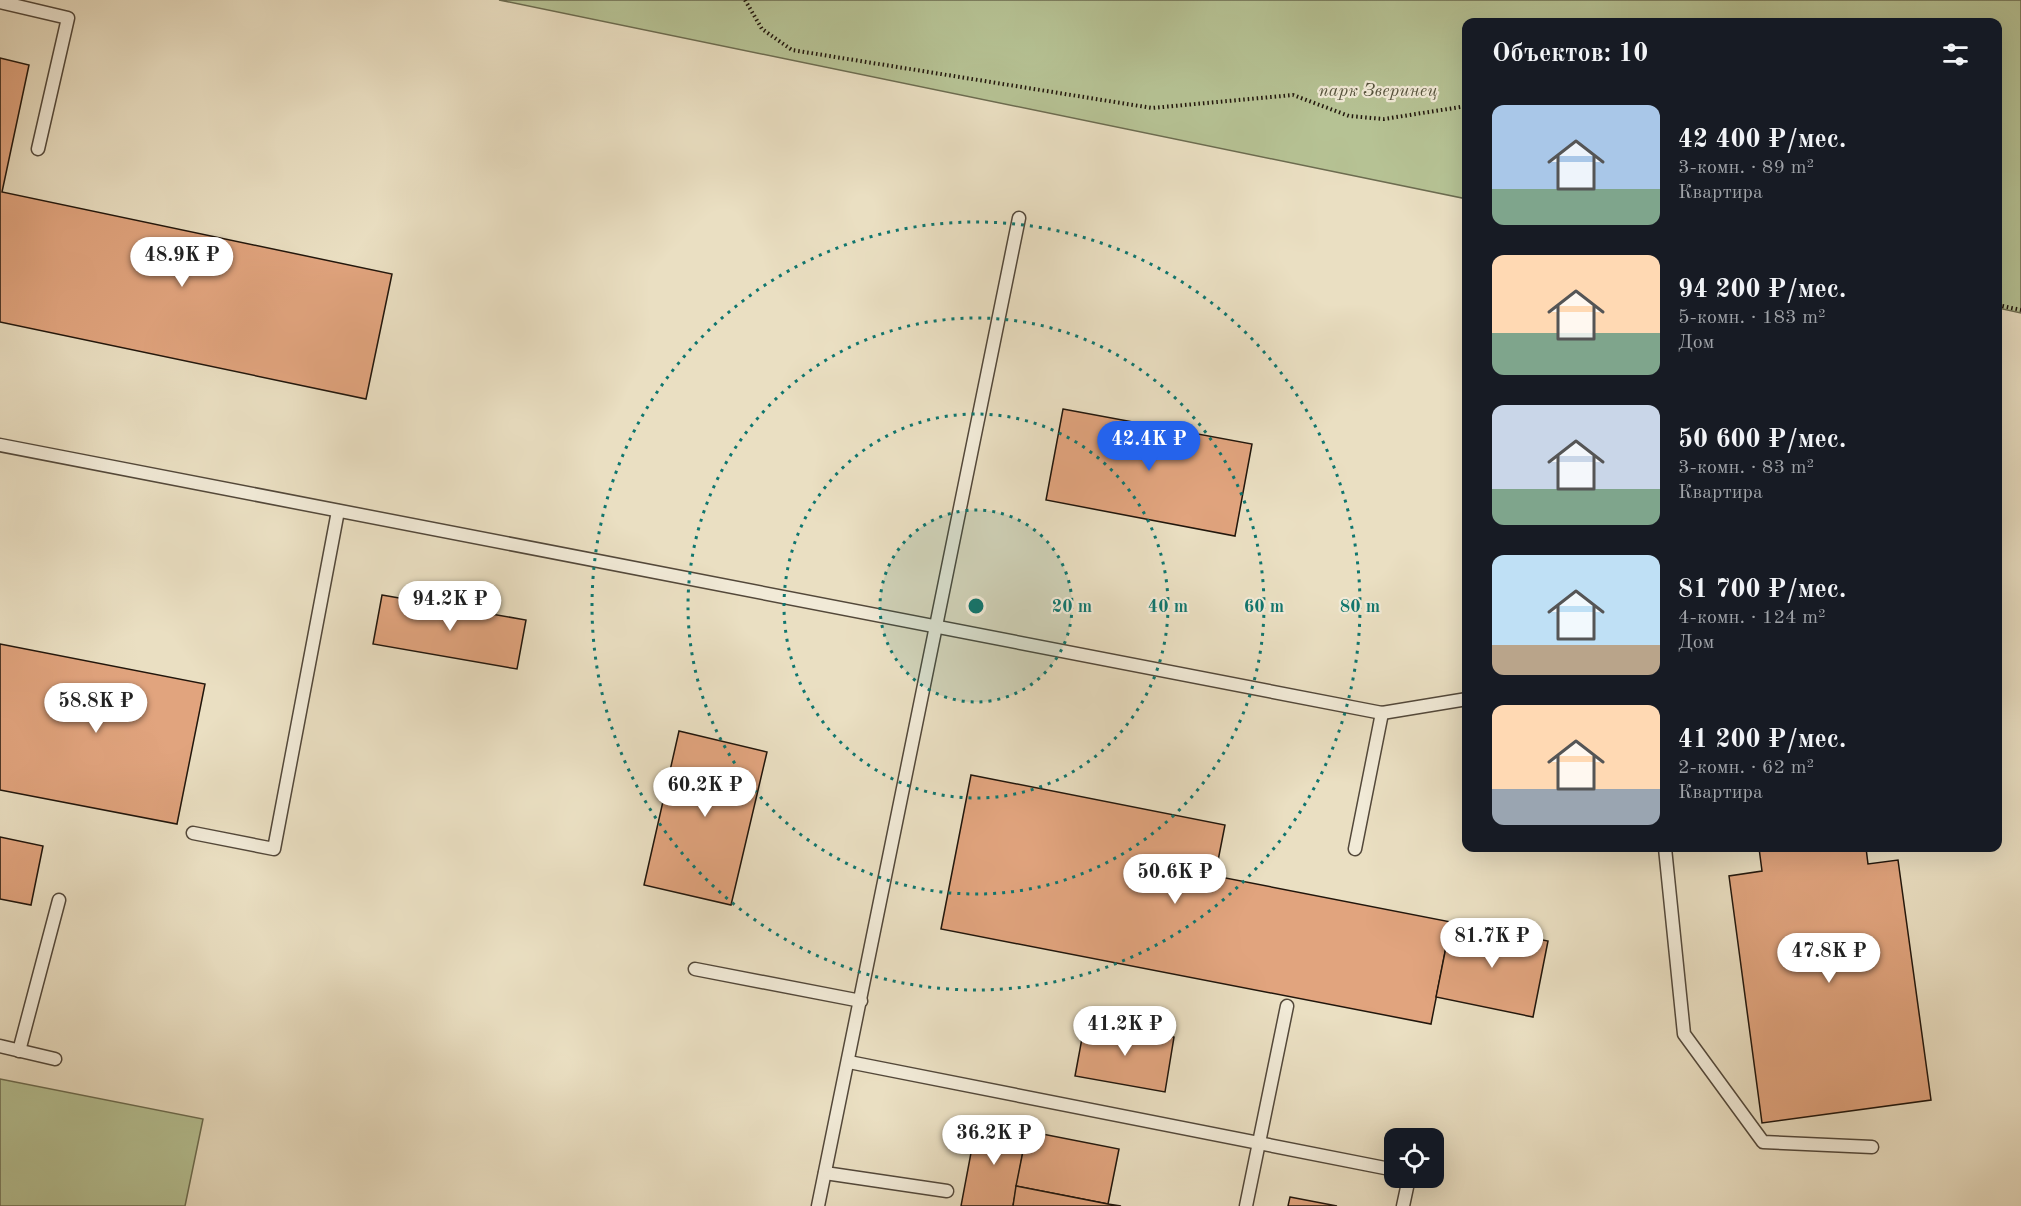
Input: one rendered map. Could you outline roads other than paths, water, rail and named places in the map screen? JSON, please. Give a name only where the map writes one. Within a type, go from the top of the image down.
[{"type":"lane","points":[[0,2],[68,18],[38,149]]},
{"type":"lane","points":[[818,1206],[1019,218]]},
{"type":"lane","points":[[0,445],[1382,713],[1462,700]]},
{"type":"lane","points":[[193,833],[274,849],[338,511]]},
{"type":"lane","points":[[1355,849],[1382,713]]},
{"type":"lane","points":[[1665,852],[1684,1034],[1763,1142],[1872,1147]]},
{"type":"lane","points":[[19,1051],[59,900]]},
{"type":"lane","points":[[695,969],[861,1001]]},
{"type":"lane","points":[[1246,1206],[1287,1006]]},
{"type":"lane","points":[[0,1046],[56,1059]]},
{"type":"lane","points":[[849,1062],[1384,1168]]},
{"type":"lane","points":[[825,1173],[946,1191]]},
{"type":"lane","points":[[1403,1206],[1407,1188]]},
{"type":"park label","name":"парк Зверинец","points":[[1378,90]]}]
